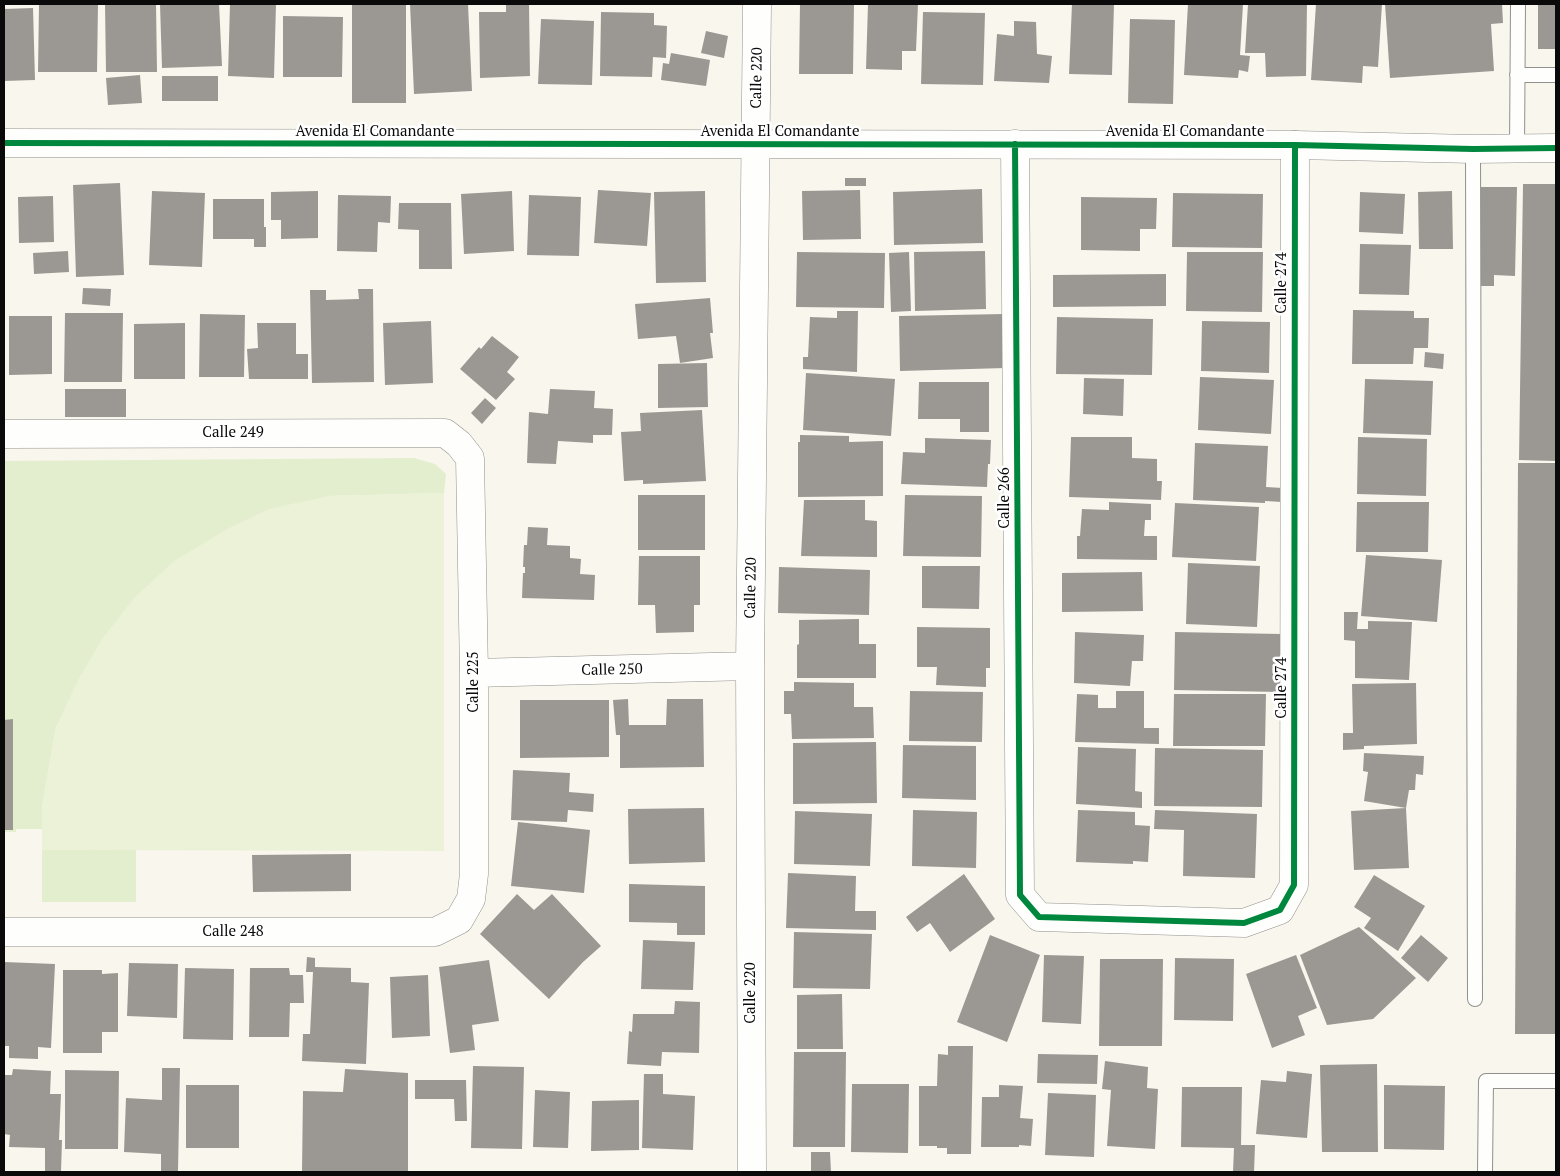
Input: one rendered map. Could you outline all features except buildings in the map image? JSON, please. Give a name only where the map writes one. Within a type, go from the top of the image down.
[{"type":"street","name":"Calle 220","points":[[752,1172],[750,666],[757,4]]},
{"type":"street","name":"Avenida El Comandante","points":[[4,143],[1015,144],[1295,145],[1473,149],[1556,148]]},
{"type":"street","name":"Calle 266","points":[[1015,144],[1019,851]]},
{"type":"street","name":"Calle 274","points":[[1019,851],[1020,895],[1039,917],[1244,923],[1280,910],[1294,885],[1295,145]]},
{"type":"street","name":"Calle 249","points":[[4,434],[445,433],[459,444]]},
{"type":"street","name":"Calle 225","points":[[459,444],[470,458],[474,673],[474,874],[471,899],[459,920]]},
{"type":"street","name":"Calle 250","points":[[474,673],[750,666]]},
{"type":"street","name":"Calle 248","points":[[4,932],[435,932],[459,920]]},
{"type":"lane","points":[[1518,4],[1518,149]]},
{"type":"lane","points":[[1517,75],[1556,75]]},
{"type":"lane","points":[[1473,149],[1475,999]]},
{"type":"lane","points":[[1486,1172],[1486,1081],[1556,1081]]},
{"type":"green space","points":[[414,458],[435,464],[446,474],[444,493],[328,496],[56,727],[42,807],[42,829],[16,829],[16,832],[4,832],[4,461]]},
{"type":"green space","points":[[444,493],[444,851],[42,850],[42,807],[56,727],[78,680],[102,639],[134,598],[174,561],[229,528],[269,509],[328,496]]},
{"type":"green space","points":[[136,849],[136,902],[42,902],[42,850]]},
{"type":"cycle path","points":[[4,143],[1295,145],[1473,149],[1556,148]]},
{"type":"cycle path","points":[[1015,144],[1020,895],[1039,917],[1244,923],[1280,910],[1294,885],[1295,145]]}]
